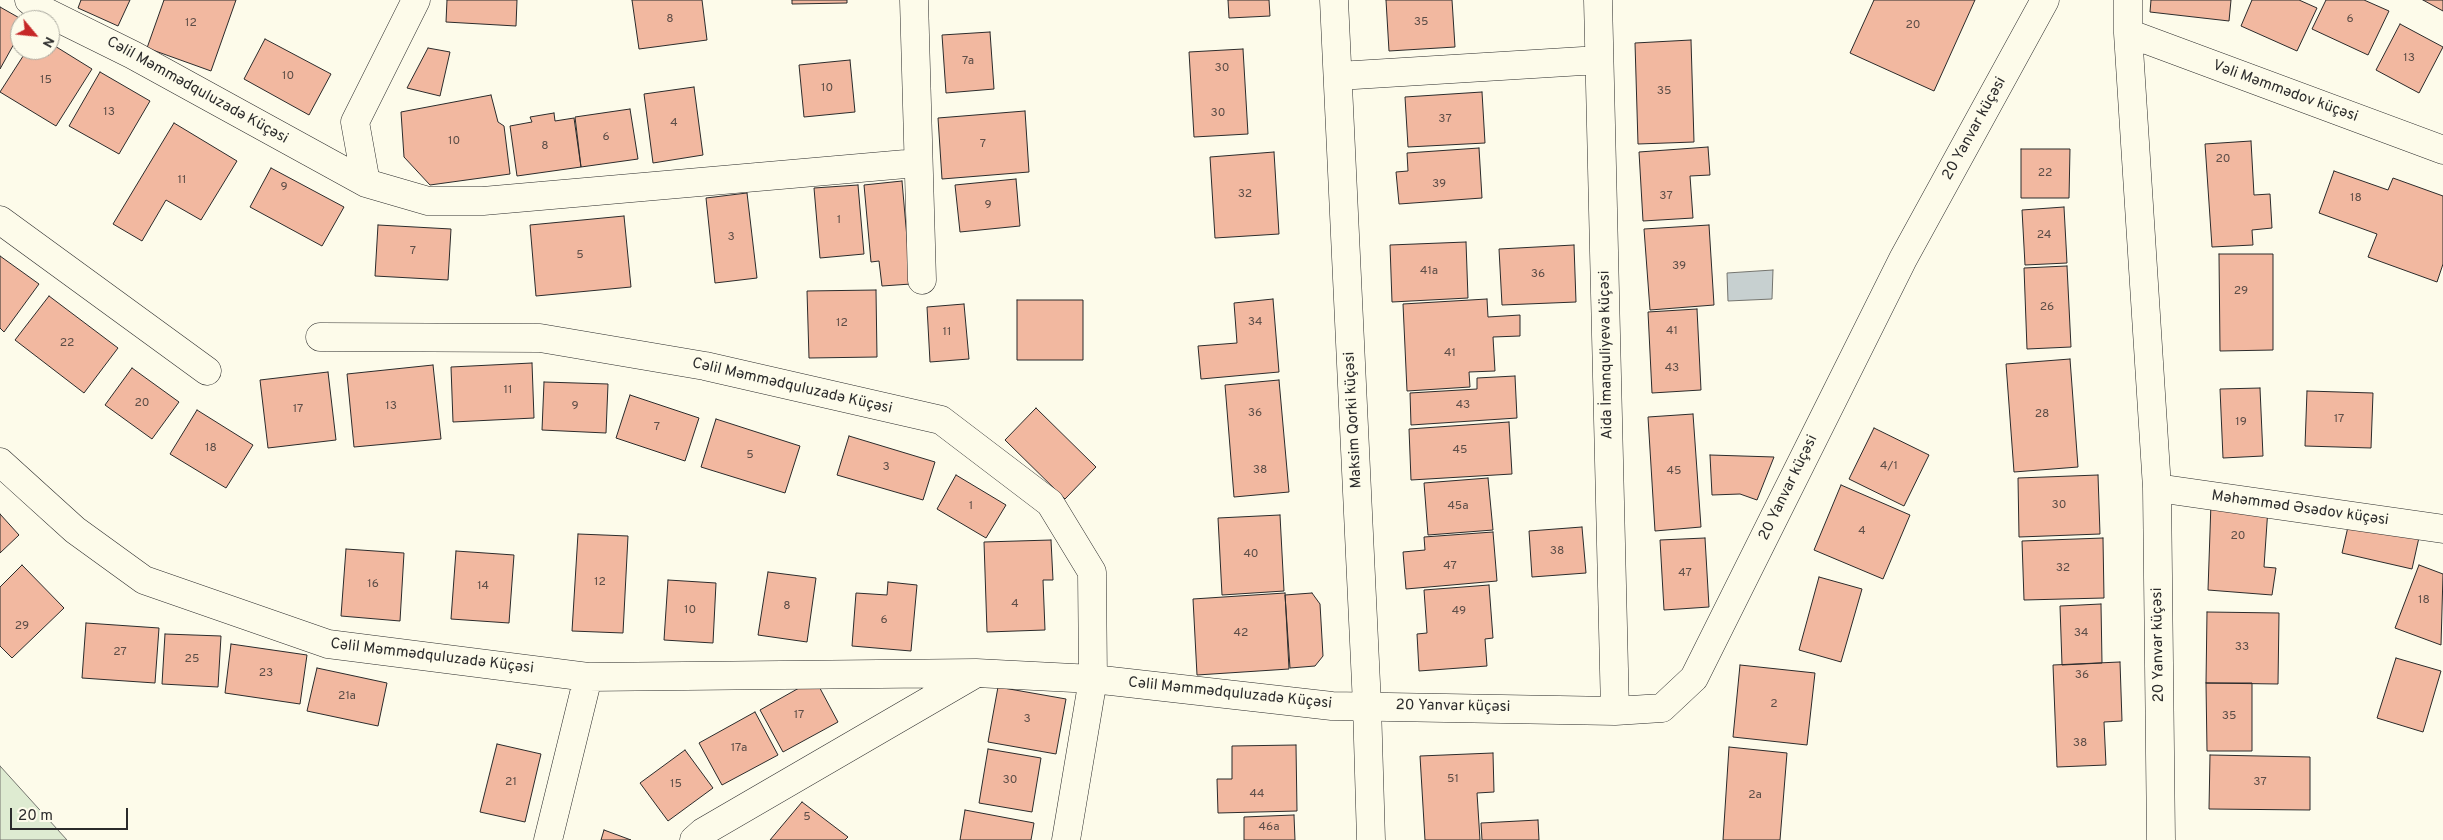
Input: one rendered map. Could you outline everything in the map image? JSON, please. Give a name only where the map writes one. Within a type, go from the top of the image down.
[{"type":"street","name":"Cəlil Məmmədquluzadə Küçəsi","points":[[29,0],[40,9],[133,55],[366,183],[428,201],[483,201],[917,163]]},
{"type":"street","points":[[366,183],[355,122],[416,0]]},
{"type":"street","points":[[914,0],[917,163],[922,280]]},
{"type":"street","name":"Maksim Qorki küçəsi","points":[[1334,0],[1367,705],[1371,840]]},
{"type":"street","name":"Aida İmanquliyeva küçəsi","points":[[1598,0],[1615,711]]},
{"type":"street","name":"20 Yanvar küçəsi","points":[[1367,705],[1615,711],[1662,708],[1694,678],[1903,259],[2045,0]]},
{"type":"street","name":"20 Yanvar küçəsi","points":[[2128,0],[2128,33],[2157,488],[2162,840]]},
{"type":"street","name":"Vəli Məmmədov küçəsi","points":[[2128,33],[2443,150]]},
{"type":"street","points":[[1338,76],[1599,60]]},
{"type":"street","points":[[0,220],[207,371]]},
{"type":"street","name":"Cəlil Məmmədquluzadə Küçəsi","points":[[320,337],[540,338],[705,366],[941,420],[1050,503],[1092,572],[1093,679],[1066,840]]},
{"type":"street","name":"Cəlil Məmmədquluzadə Küçəsi","points":[[0,462],[75,530],[144,580],[328,644],[588,677],[976,673],[1093,679],[1332,706],[1367,705]]},
{"type":"street","name":"Məhəmməd Əsədov küçəsi","points":[[2157,488],[2443,530]]},
{"type":"street","points":[[694,840],[703,832],[976,673]]},
{"type":"street","points":[[548,840],[588,677]]},
{"type":"green space","points":[[0,766],[67,840],[0,840]]},
{"type":"shaded area","points":[[1773,270],[1772,299],[1728,301],[1727,273]]},
{"type":"building","points":[[81,0],[130,0],[118,26],[78,8]]},
{"type":"building","points":[[164,0],[236,0],[211,71],[147,48]]},
{"type":"building","points":[[447,0],[517,0],[516,26],[446,22]]},
{"type":"building","points":[[632,0],[702,0],[707,40],[639,49]]},
{"type":"building","points":[[792,0],[847,0],[847,3],[792,4]]},
{"type":"building","points":[[1228,0],[1269,0],[1270,16],[1229,18]]},
{"type":"building","points":[[1386,0],[1452,0],[1455,47],[1389,51]]},
{"type":"building","points":[[1874,0],[1975,0],[1934,91],[1850,53]]},
{"type":"building","points":[[2151,0],[2231,0],[2229,21],[2150,12]]},
{"type":"building","points":[[2252,0],[2299,0],[2317,8],[2297,51],[2241,26]]},
{"type":"building","points":[[2326,0],[2364,0],[2389,11],[2368,55],[2312,29]]},
{"type":"building","points":[[2423,0],[2443,0],[2443,11]]},
{"type":"building","points":[[0,7],[10,13],[10,51],[0,69]]},
{"type":"building","points":[[2400,24],[2443,47],[2419,93],[2376,70]]},
{"type":"building","points":[[990,32],[994,89],[946,93],[942,35]]},
{"type":"building","points":[[265,39],[331,74],[309,115],[244,79]]},
{"type":"building","points":[[1691,40],[1694,142],[1638,144],[1635,43]]},
{"type":"building","points":[[428,48],[450,52],[440,96],[407,88]]},
{"type":"building","points":[[60,49],[92,69],[56,126],[0,92],[21,60],[60,60]]},
{"type":"building","points":[[1243,49],[1248,134],[1194,137],[1189,52]]},
{"type":"building","points":[[850,60],[855,112],[804,117],[799,65]]},
{"type":"building","points":[[100,72],[150,101],[119,154],[69,126]]},
{"type":"building","points":[[694,87],[703,155],[653,163],[644,94]]},
{"type":"building","points":[[1482,92],[1485,143],[1408,147],[1405,97]]},
{"type":"building","points":[[491,95],[498,122],[504,126],[510,174],[430,185],[404,157],[401,112]]},
{"type":"building","points":[[630,109],[638,159],[581,167],[575,117]]},
{"type":"building","points":[[1025,111],[1029,172],[942,179],[938,118]]},
{"type":"building","points":[[554,113],[555,121],[574,118],[581,167],[517,176],[510,126],[532,122],[530,117]]},
{"type":"building","points":[[174,123],[237,161],[201,220],[166,200],[142,241],[113,224]]},
{"type":"building","points":[[2251,141],[2254,195],[2270,194],[2272,228],[2252,230],[2253,245],[2212,247],[2205,144]]},
{"type":"building","points":[[1708,147],[1710,175],[1690,176],[1693,218],[1643,221],[1639,152]]},
{"type":"building","points":[[1479,148],[1482,198],[1399,204],[1396,172],[1408,171],[1407,153]]},
{"type":"building","points":[[2021,149],[2070,149],[2069,198],[2021,198]]},
{"type":"building","points":[[1274,152],[1279,234],[1215,238],[1210,157]]},
{"type":"building","points":[[271,168],[344,207],[322,246],[250,207]]},
{"type":"building","points":[[2334,171],[2388,190],[2393,178],[2443,196],[2443,264],[2437,282],[2368,257],[2377,234],[2319,213]]},
{"type":"building","points":[[1016,179],[1020,226],[960,232],[955,185]]},
{"type":"building","points":[[902,181],[911,284],[882,286],[879,261],[871,262],[864,185]]},
{"type":"building","points":[[858,185],[864,254],[820,258],[814,188]]},
{"type":"building","points":[[747,193],[757,278],[715,283],[706,198]]},
{"type":"building","points":[[2064,207],[2067,263],[2025,265],[2022,210]]},
{"type":"building","points":[[624,216],[631,287],[536,296],[530,225]]},
{"type":"building","points":[[378,225],[451,229],[448,280],[375,276]]},
{"type":"building","points":[[1709,225],[1714,305],[1650,310],[1644,229]]},
{"type":"building","points":[[1466,242],[1468,298],[1392,302],[1390,245]]},
{"type":"building","points":[[1574,245],[1576,302],[1502,305],[1499,249]]},
{"type":"building","points":[[2219,254],[2273,254],[2273,350],[2220,351]]},
{"type":"building","points":[[0,256],[39,284],[4,332],[0,328]]},
{"type":"building","points":[[2067,266],[2071,347],[2027,349],[2024,268]]},
{"type":"building","points":[[876,290],[877,357],[809,358],[807,291]]},
{"type":"building","points":[[49,296],[118,348],[84,393],[15,340]]},
{"type":"building","points":[[1273,299],[1279,372],[1201,379],[1198,346],[1237,343],[1234,303]]},
{"type":"building","points":[[1487,299],[1488,317],[1520,315],[1520,336],[1493,337],[1495,371],[1469,372],[1470,387],[1407,391],[1403,304]]},
{"type":"building","points":[[1017,300],[1083,300],[1083,360],[1017,360]]},
{"type":"building","points":[[964,304],[969,359],[930,362],[927,307]]},
{"type":"building","points":[[1697,309],[1701,390],[1652,393],[1648,312]]},
{"type":"building","points":[[2070,359],[2078,467],[2014,472],[2006,364]]},
{"type":"building","points":[[532,363],[534,418],[453,422],[451,367]]},
{"type":"building","points":[[433,365],[441,439],[354,447],[347,374]]},
{"type":"building","points":[[132,368],[179,402],[152,439],[105,405]]},
{"type":"building","points":[[328,372],[336,440],[268,448],[260,380]]},
{"type":"building","points":[[1515,376],[1517,418],[1411,425],[1410,393],[1477,389],[1477,378]]},
{"type":"building","points":[[1279,380],[1289,492],[1234,497],[1225,385]]},
{"type":"building","points":[[544,382],[608,384],[606,433],[542,430]]},
{"type":"building","points":[[2260,388],[2263,456],[2223,458],[2220,389]]},
{"type":"building","points":[[2307,391],[2373,393],[2371,448],[2305,446]]},
{"type":"building","points":[[630,395],[699,418],[685,461],[616,438]]},
{"type":"building","points":[[1036,408],[1096,467],[1065,499],[1005,440]]},
{"type":"building","points":[[197,410],[253,445],[226,488],[170,454]]},
{"type":"building","points":[[1693,414],[1701,527],[1655,531],[1648,417]]},
{"type":"building","points":[[716,419],[800,446],[785,493],[701,467]]},
{"type":"building","points":[[1509,422],[1512,474],[1411,480],[1409,429]]},
{"type":"building","points":[[1874,428],[1929,455],[1904,506],[1849,479]]},
{"type":"building","points":[[849,436],[935,462],[923,500],[837,475]]},
{"type":"building","points":[[1710,455],[1774,457],[1757,500],[1740,494],[1712,495]]},
{"type":"building","points":[[956,475],[1006,505],[986,538],[937,509]]},
{"type":"building","points":[[2098,475],[2100,534],[2019,537],[2018,478]]},
{"type":"building","points":[[1488,478],[1493,530],[1428,535],[1424,483]]},
{"type":"building","points":[[1841,485],[1910,515],[1883,579],[1814,550]]},
{"type":"building","points":[[2211,503],[2268,508],[2264,567],[2276,568],[2272,595],[2208,590]]},
{"type":"building","points":[[0,514],[19,535],[0,553]]},
{"type":"building","points":[[1280,515],[1284,591],[1222,595],[1218,518]]},
{"type":"building","points":[[2350,518],[2420,533],[2412,569],[2342,553]]},
{"type":"building","points":[[1582,527],[1586,573],[1532,577],[1529,531]]},
{"type":"building","points":[[1493,532],[1497,581],[1406,589],[1403,552],[1425,550],[1424,537]]},
{"type":"building","points":[[578,534],[628,536],[623,633],[572,631]]},
{"type":"building","points":[[1705,538],[1709,607],[1664,610],[1660,540]]},
{"type":"building","points":[[2103,538],[2104,598],[2024,600],[2022,541]]},
{"type":"building","points":[[1051,540],[1053,580],[1043,580],[1045,630],[987,632],[984,542]]},
{"type":"building","points":[[346,549],[404,553],[400,621],[341,616]]},
{"type":"building","points":[[456,551],[514,555],[509,623],[451,619]]},
{"type":"building","points":[[22,565],[64,608],[12,658],[0,646],[0,587]]},
{"type":"building","points":[[2419,565],[2443,574],[2441,645],[2395,628]]},
{"type":"building","points":[[768,572],[816,578],[807,642],[758,635]]},
{"type":"building","points":[[1819,577],[1862,589],[1841,662],[1799,650]]},
{"type":"building","points":[[668,580],[716,583],[713,643],[664,640]]},
{"type":"building","points":[[888,582],[917,585],[911,651],[852,646],[856,593],[887,595]]},
{"type":"building","points":[[1489,585],[1493,638],[1485,639],[1487,666],[1419,671],[1417,634],[1427,633],[1424,590]]},
{"type":"building","points":[[1285,593],[1289,669],[1197,675],[1193,599]]},
{"type":"building","points":[[1312,593],[1320,604],[1323,656],[1315,666],[1290,668],[1285,595]]},
{"type":"building","points":[[2101,604],[2102,663],[2062,665],[2060,606]]},
{"type":"building","points":[[2207,612],[2279,613],[2278,684],[2206,683]]},
{"type":"building","points":[[86,623],[159,628],[155,683],[82,678]]},
{"type":"building","points":[[165,634],[221,636],[218,687],[162,684]]},
{"type":"building","points":[[231,644],[307,655],[300,704],[225,693]]},
{"type":"building","points":[[2396,658],[2441,671],[2423,732],[2377,718]]},
{"type":"building","points":[[2120,662],[2122,721],[2104,722],[2106,765],[2057,767],[2053,665]]},
{"type":"building","points":[[1740,665],[1815,673],[1807,745],[1733,737]]},
{"type":"building","points":[[317,668],[387,683],[378,726],[307,711]]},
{"type":"building","points":[[815,679],[838,722],[783,752],[760,710]]},
{"type":"building","points":[[2206,683],[2252,683],[2252,751],[2207,751]]},
{"type":"building","points":[[998,687],[1066,699],[1056,754],[988,742]]},
{"type":"building","points":[[755,712],[778,755],[722,785],[699,743]]},
{"type":"building","points":[[497,744],[541,754],[525,822],[480,812]]},
{"type":"building","points":[[1296,745],[1297,811],[1218,813],[1217,779],[1232,779],[1232,746]]},
{"type":"building","points":[[1729,747],[1787,753],[1780,840],[1723,840]]},
{"type":"building","points":[[988,749],[1041,758],[1032,812],[979,803]]},
{"type":"building","points":[[685,750],[713,788],[668,821],[640,783]]},
{"type":"building","points":[[1493,753],[1494,792],[1477,793],[1480,840],[1425,840],[1420,756]]},
{"type":"building","points":[[2210,755],[2310,757],[2310,810],[2209,809]]},
{"type":"building","points":[[802,802],[848,837],[845,840],[770,840]]},
{"type":"building","points":[[965,810],[1034,823],[1031,840],[960,840]]},
{"type":"building","points":[[1294,815],[1295,840],[1244,840],[1244,817]]},
{"type":"building","points":[[1538,820],[1539,840],[1482,840],[1481,823]]},
{"type":"building","points":[[604,830],[631,840],[601,840]]}]
